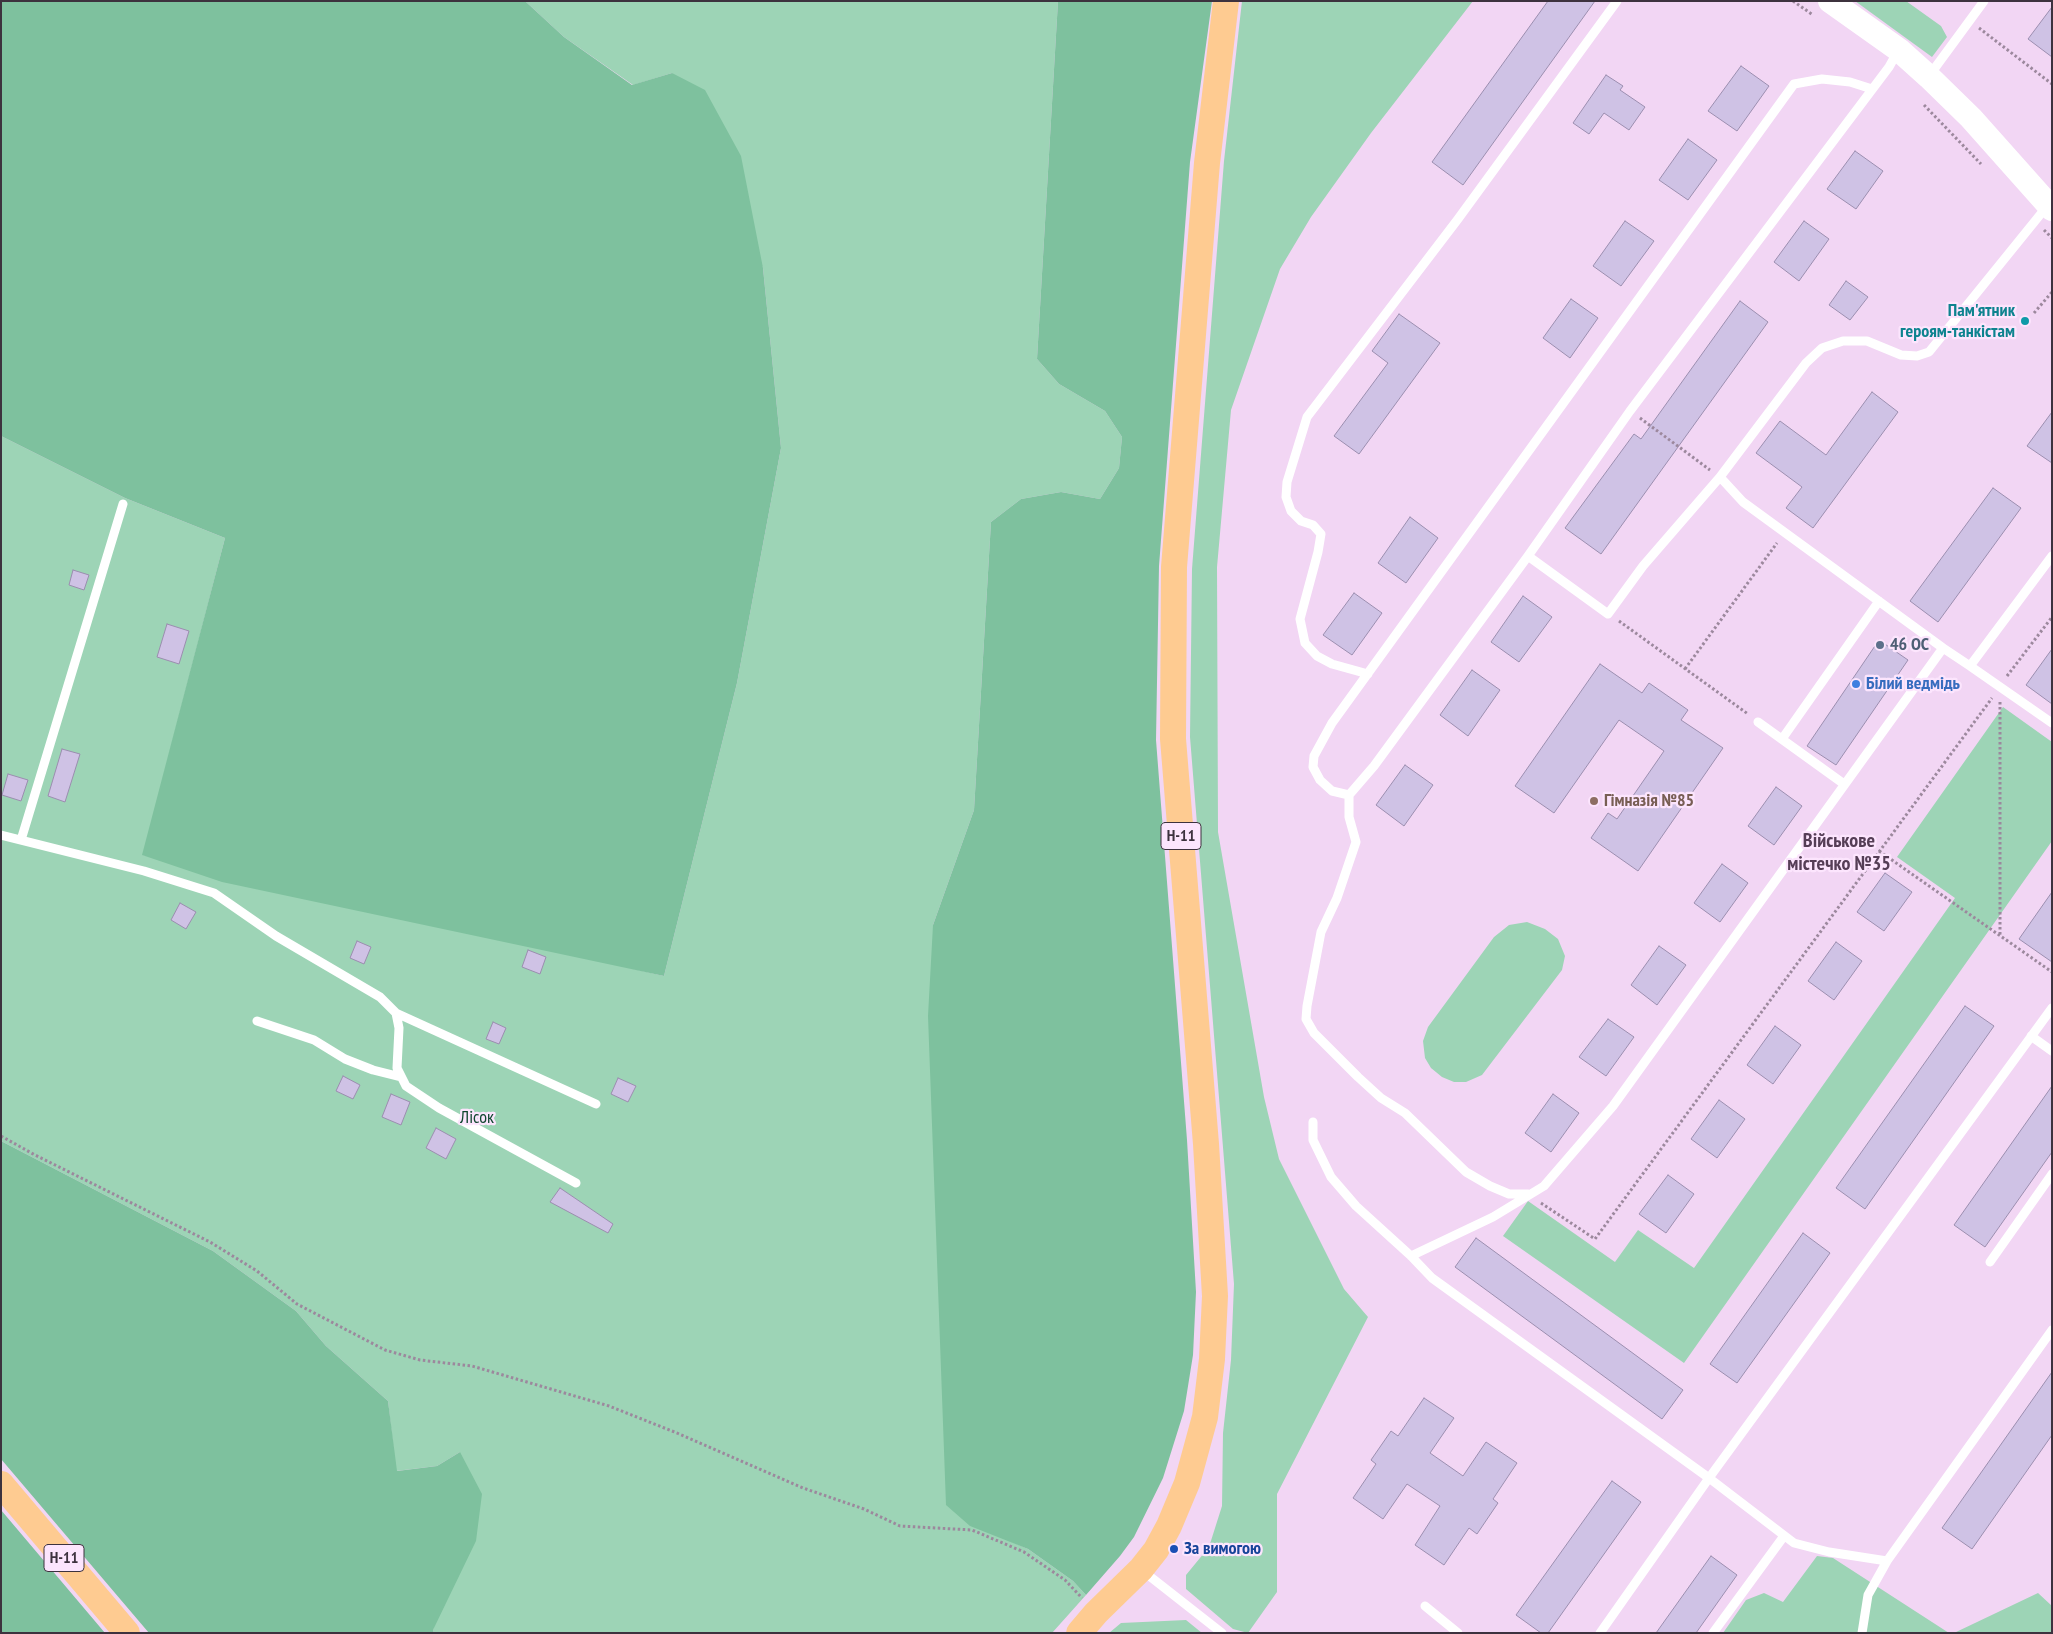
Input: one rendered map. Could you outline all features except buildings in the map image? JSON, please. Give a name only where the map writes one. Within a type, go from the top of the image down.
[{"type":"main road","name":"Н-11","points":[[1079,1633],[1096,1613],[1141,1569],[1156,1550],[1169,1526],[1187,1483],[1205,1417],[1212,1359],[1215,1296],[1206,1144],[1173,739],[1174,576],[1207,163],[1226,1]]},
{"type":"main road","name":"Н-11","points":[[1,1484],[127,1633]]},
{"type":"street","points":[[1824,10],[1899,50],[1929,77],[1971,118],[2045,212]]},
{"type":"lane","points":[[1368,674],[1332,664],[1317,656],[1305,643],[1300,619],[1321,534],[1313,525],[1301,520],[1291,511],[1286,498],[1287,482],[1307,417],[1458,219],[1617,1]]},
{"type":"lane","points":[[1929,77],[1984,1]]},
{"type":"lane","points":[[1528,1194],[1509,1194],[1490,1186],[1466,1172],[1405,1113],[1381,1098],[1358,1077],[1314,1033],[1306,1019],[1321,932],[1337,898],[1356,842],[1350,817],[1349,795],[1374,766],[1528,556],[1630,411],[1872,89],[1899,50]]},
{"type":"lane","points":[[1349,795],[1332,791],[1320,780],[1313,767],[1314,756],[1332,724],[1794,84],[1822,78],[1850,82],[1872,89]]},
{"type":"lane","points":[[1528,556],[1608,614],[1642,566],[1720,477],[1806,363],[1822,348],[1843,341],[1867,341],[1901,354],[1917,356],[1929,352],[2045,212]]},
{"type":"lane","points":[[1720,477],[1743,502],[1942,648],[2052,724]]},
{"type":"lane","points":[[21,840],[123,504]]},
{"type":"lane","points":[[1970,666],[2052,556]]},
{"type":"lane","points":[[1782,739],[1878,601]]},
{"type":"lane","points":[[1412,1256],[1494,1217],[1528,1194],[1544,1186],[1613,1106],[1942,648]]},
{"type":"lane","points":[[1758,722],[1844,784]]},
{"type":"lane","points":[[1,835],[144,871],[214,893],[276,936],[380,997],[396,1013],[596,1104]]},
{"type":"lane","points":[[1600,1633],[1710,1478],[2052,1008]]},
{"type":"lane","points":[[396,1013],[399,1028],[397,1068],[406,1086],[439,1108],[576,1183]]},
{"type":"lane","points":[[257,1020],[314,1040],[345,1059],[373,1070],[401,1077]]},
{"type":"lane","points":[[2032,1036],[2052,1051]]},
{"type":"lane","points":[[1313,1122],[1313,1140],[1331,1177],[1356,1206],[1412,1256],[1432,1278],[1710,1478],[1794,1543],[1829,1552],[1887,1562]]},
{"type":"lane","points":[[1990,1262],[2052,1174]]},
{"type":"lane","points":[[1862,1633],[1868,1595],[1887,1562],[2052,1330]]},
{"type":"lane","points":[[1713,1633],[1784,1536]]},
{"type":"lane","points":[[1141,1569],[1222,1633]]},
{"type":"lane","points":[[1424,1606],[1458,1633]]},
{"type":"path","points":[[1793,1],[1824,10]]},
{"type":"path","points":[[1970,21],[2052,84]]},
{"type":"path","points":[[1922,102],[1982,165]]},
{"type":"path","points":[[2045,212],[2052,238]]},
{"type":"path","points":[[2034,312],[2052,292]]},
{"type":"path","points":[[1630,411],[1720,477]]},
{"type":"path","points":[[1685,669],[1785,532]]},
{"type":"path","points":[[1608,614],[1758,722]]},
{"type":"path","points":[[1528,1194],[1595,1240],[2052,617]]},
{"type":"path","points":[[2000,687],[2000,936]]},
{"type":"path","points":[[1880,851],[2052,972]]},
{"type":"path","points":[[1,1136],[34,1155],[210,1242],[257,1271],[297,1304],[385,1350],[420,1360],[472,1366],[609,1406],[678,1433],[802,1488],[864,1510],[900,1526],[972,1530],[1024,1552],[1065,1580],[1096,1613]]},
{"type":"green space","points":[[1,1],[525,1],[564,37],[632,85],[672,73],[705,90],[741,156],[763,268],[781,448],[737,683],[664,976],[222,882],[142,855],[225,538],[125,498],[1,436]]},
{"type":"green space","name":"Лісок","points":[[525,1],[1058,1],[1037,359],[1059,384],[1105,411],[1122,437],[1119,468],[1100,499],[1061,492],[1021,499],[991,522],[974,810],[933,925],[1003,1538],[1028,1549],[1073,1581],[1086,1595],[1052,1633],[434,1633],[460,1452],[437,1466],[396,1471],[388,1401],[326,1346],[296,1311],[213,1251],[1,1141],[1,436],[125,498],[225,538],[143,855],[664,976],[737,683],[781,448],[763,268],[672,73],[633,85],[564,37]]},
{"type":"green space","points":[[1058,1],[1212,1],[1190,162],[1159,566],[1156,740],[1187,1140],[1196,1292],[1193,1355],[1184,1411],[1163,1478],[1134,1537],[1086,1595],[1073,1581],[1028,1549],[970,1526],[946,1505],[928,1016],[933,925],[974,810],[991,522],[1021,499],[1061,492],[1100,499],[1119,468],[1122,437],[1105,411],[1059,384],[1037,359]]},
{"type":"green space","points":[[1242,1],[1473,1],[1371,133],[1311,217],[1280,269],[1231,410],[1217,567],[1218,832],[1264,1097],[1279,1159],[1344,1289],[1368,1317],[1277,1494],[1277,1592],[1248,1633],[1233,1629],[1186,1589],[1186,1575],[1209,1547],[1222,1506],[1223,1433],[1231,1360],[1234,1284],[1190,737],[1192,569],[1224,161]]},
{"type":"green space","points":[[1855,1],[1906,1],[1941,26],[1947,37],[1932,57]]},
{"type":"green space","points":[[2003,707],[2052,742],[2052,841],[1684,1363],[1503,1236],[1528,1201],[1615,1262],[1638,1230],[1694,1268],[1955,898],[1897,857]]},
{"type":"green space","points":[[1527,922],[1545,929],[1558,939],[1565,956],[1562,970],[1482,1075],[1466,1082],[1454,1082],[1442,1077],[1431,1068],[1425,1058],[1423,1041],[1428,1027],[1494,937],[1509,925]]},
{"type":"green space","points":[[1,1141],[213,1251],[296,1311],[326,1346],[388,1401],[397,1471],[437,1466],[460,1452],[482,1494],[476,1541],[433,1630],[434,1633],[149,1633],[1,1459]]},
{"type":"green space","points":[[1,1510],[105,1633],[1,1633]]},
{"type":"green space","points":[[1817,1556],[1833,1558],[1949,1633],[1723,1633],[1746,1600],[1764,1593],[1783,1602]]},
{"type":"green space","points":[[2038,1593],[2052,1606],[2052,1633],[1954,1633]]},
{"type":"green space","points":[[1186,1620],[1202,1633],[1109,1633],[1121,1623]]},
{"type":"place","name":"Пам'ятник героям-танкістам","points":[[2025,321]]},
{"type":"place","name":"46 ОС","points":[[1880,645]]},
{"type":"place","name":"Білий ведмідь","points":[[1856,684]]},
{"type":"place","name":"Гімназія №85","points":[[1594,801]]},
{"type":"place","name":"За вимогою","points":[[1174,1549]]},
{"type":"district","name":"Військове містечко №35","points":[[1839,852]]}]
